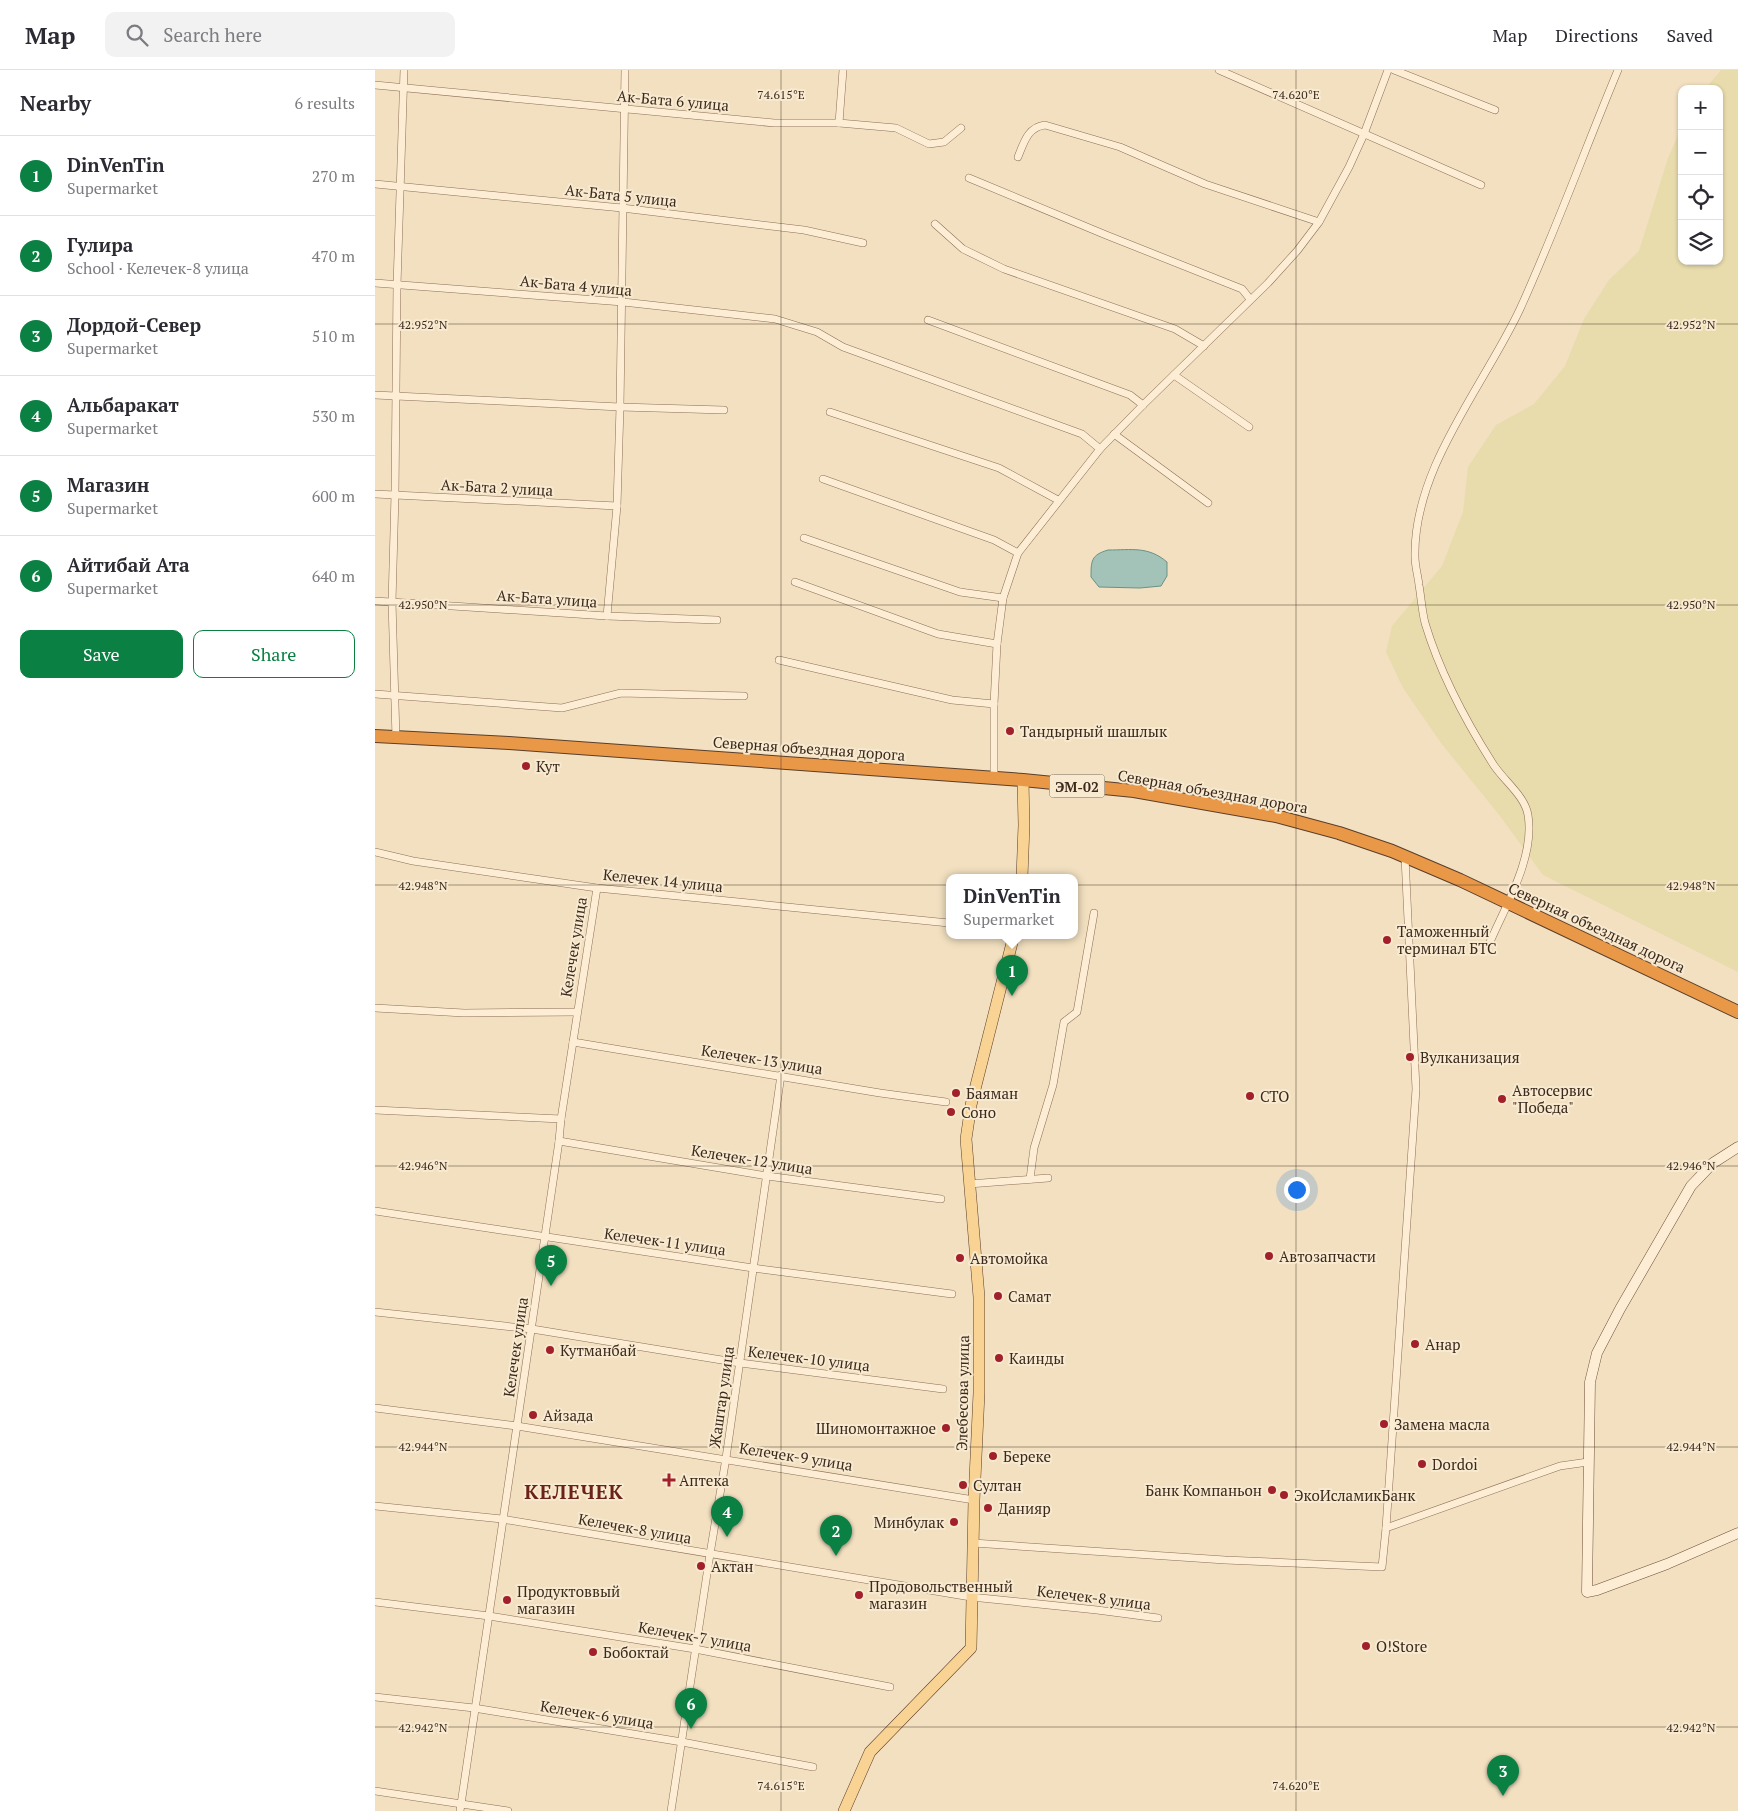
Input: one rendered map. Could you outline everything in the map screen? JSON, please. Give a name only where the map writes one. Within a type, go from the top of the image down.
[{"type":"highway","name":"Северная объездная дорога","points":[[375,736],[1023,780],[1134,791],[1276,816],[1392,850],[1460,880],[1738,1012]]},
{"type":"main road","points":[[1022,874],[1023,780]]},
{"type":"main road","name":"Элебесова улица","points":[[845,1811],[870,1752],[971,1648],[974,1500],[979,1393],[979,1297],[966,1139],[971,1105],[1013,939]]},
{"type":"street","points":[[396,738],[392,602],[397,285],[404,70]]},
{"type":"street","points":[[607,616],[617,506],[623,302],[622,208],[625,70]]},
{"type":"street","points":[[839,123],[843,70]]},
{"type":"street","points":[[1219,70],[1481,184]]},
{"type":"street","points":[[994,778],[994,704],[997,644],[1003,598],[1018,553],[1100,448],[1249,299],[1268,283],[1297,251],[1319,222],[1349,166],[1364,134],[1388,70]]},
{"type":"street","points":[[1394,70],[1495,110]]},
{"type":"street","points":[[1490,942],[1522,869],[1528,837],[1528,815],[1524,803],[1495,766],[1452,693],[1425,621],[1415,557],[1419,517],[1433,472],[1461,416],[1519,311],[1618,70]]},
{"type":"street","name":"Ак-Бата 6 улица","points":[[375,86],[774,123],[839,123],[896,128],[929,144],[944,142],[961,128]]},
{"type":"street","points":[[1018,157],[1025,137],[1037,126],[1045,125],[1120,147],[1205,184],[1319,222]]},
{"type":"street","points":[[969,178],[1243,289],[1249,299]]},
{"type":"street","name":"Ак-Бата 5 улица","points":[[375,184],[622,208],[804,230],[863,243]]},
{"type":"street","points":[[935,224],[963,249],[1004,269],[1175,329],[1204,346]]},
{"type":"street","name":"Ак-Бата 4 улица","points":[[375,283],[623,302],[775,319],[817,332],[843,347],[1082,434],[1100,448]]},
{"type":"street","points":[[927,320],[1130,395],[1143,404]]},
{"type":"street","points":[[1174,375],[1249,427]]},
{"type":"street","points":[[375,395],[724,410]]},
{"type":"street","points":[[830,412],[999,468],[1058,500]]},
{"type":"street","points":[[1114,434],[1208,503]]},
{"type":"street","points":[[823,479],[994,540],[1018,553]]},
{"type":"street","name":"Ак-Бата 2 улица","points":[[375,494],[617,506]]},
{"type":"street","points":[[804,538],[960,592],[1003,598]]},
{"type":"street","points":[[795,582],[938,634],[997,644]]},
{"type":"street","name":"Ак-Бата улица","points":[[375,601],[607,616],[717,620]]},
{"type":"street","points":[[779,660],[952,700],[994,704]]},
{"type":"street","points":[[375,694],[562,708],[621,693],[745,696]]},
{"type":"street","name":"Келечек 14 улица","points":[[375,852],[413,860],[597,888],[946,923]]},
{"type":"street","points":[[973,1543],[1225,1560],[1383,1567],[1417,1089],[1405,857]]},
{"type":"street","name":"Келечек улица","points":[[460,1807],[532,1329],[561,1119],[597,888]]},
{"type":"street","points":[[1030,1179],[1034,1148],[1053,1085],[1064,1022],[1077,1012],[1093,913]]},
{"type":"street","points":[[375,1008],[464,1013],[577,1012]]},
{"type":"street","name":"Келечек-13 улица","points":[[573,1042],[880,1093],[946,1102]]},
{"type":"street","name":"Жаштар улица","points":[[671,1811],[726,1458],[781,1076]]},
{"type":"street","points":[[375,1110],[561,1119]]},
{"type":"street","name":"Келечек-12 улица","points":[[559,1141],[767,1176],[941,1199]]},
{"type":"street","points":[[1738,1147],[1713,1163],[1691,1186],[1619,1309],[1597,1353],[1590,1382],[1587,1592],[1667,1564],[1738,1532]]},
{"type":"street","points":[[969,1184],[1048,1178]]},
{"type":"street","name":"Келечек-11 улица","points":[[375,1211],[753,1268],[952,1294]]},
{"type":"street","name":"Келечек-10 улица","points":[[375,1312],[532,1329],[740,1363],[943,1389]]},
{"type":"street","name":"Келечек-9 улица","points":[[375,1408],[517,1426],[726,1458],[974,1500]]},
{"type":"street","points":[[1386,1528],[1560,1466],[1588,1462]]},
{"type":"street","name":"Келечек-8 улица","points":[[375,1506],[502,1519],[971,1597],[1158,1618]]},
{"type":"street","name":"Келечек-7 улица","points":[[375,1602],[489,1616],[695,1649],[890,1688]]},
{"type":"street","name":"Келечек-6 улица","points":[[375,1697],[474,1708],[682,1742],[813,1767]]},
{"type":"street","points":[[375,1791],[460,1807],[508,1811]]},
{"type":"shaded area","points":[[1721,70],[1738,70],[1738,972],[1543,875],[1500,816],[1441,743],[1403,688],[1386,652],[1392,626],[1442,566],[1463,512],[1468,467],[1496,425],[1534,404],[1565,366],[1584,319],[1609,280],[1639,251],[1668,158],[1678,135],[1678,265],[1723,265],[1723,85],[1708,85]]},
{"type":"water","points":[[1108,550],[1139,550],[1153,553],[1167,562],[1167,576],[1161,586],[1140,588],[1099,587],[1091,577],[1091,567],[1093,559],[1098,554]]},
{"type":"place","name":"Тандырный шашлык","points":[[1010,731]]},
{"type":"place","name":"Кут","points":[[526,766]]},
{"type":"place","name":"Таможенный терминал БТС","points":[[1387,940]]},
{"type":"place","name":"DinVenTin","points":[[1012,996]]},
{"type":"place","name":"Вулканизация","points":[[1410,1057]]},
{"type":"place","name":"Баяман","points":[[956,1093]]},
{"type":"place","name":"СТО","points":[[1250,1096]]},
{"type":"place","name":"Автосервис \"Победа\"","points":[[1502,1099]]},
{"type":"place","name":"Соно","points":[[951,1112]]},
{"type":"place","name":"Автозапчасти","points":[[1269,1256]]},
{"type":"place","name":"Автомойка","points":[[960,1258]]},
{"type":"place","name":"Магазин","points":[[551,1286]]},
{"type":"place","name":"Самат","points":[[998,1296]]},
{"type":"place","name":"Анар","points":[[1415,1344]]},
{"type":"place","name":"Кутманбай","points":[[550,1350]]},
{"type":"place","name":"Каинды","points":[[999,1358]]},
{"type":"place","name":"Айзада","points":[[533,1415]]},
{"type":"place","name":"Замена масла","points":[[1384,1424]]},
{"type":"place","name":"Шиномонтажное","points":[[946,1428]]},
{"type":"place","name":"Береке","points":[[993,1456]]},
{"type":"place","name":"Dordoi","points":[[1422,1464]]},
{"type":"place","name":"Аптека","points":[[669,1480]]},
{"type":"place","name":"Султан","points":[[963,1485]]},
{"type":"place","name":"Банк Компаньон","points":[[1272,1490]]},
{"type":"place","name":"ЭкоИсламикБанк","points":[[1284,1495]]},
{"type":"place","name":"Данияр","points":[[988,1508]]},
{"type":"place","name":"Минбулак","points":[[954,1522]]},
{"type":"place","name":"Альбаракат","points":[[727,1537]]},
{"type":"place","name":"Гулира","points":[[836,1556]]},
{"type":"place","name":"Актан","points":[[701,1566]]},
{"type":"place","name":"Продовольственный магазин","points":[[859,1595]]},
{"type":"place","name":"Продуктоввый магазин","points":[[507,1600]]},
{"type":"place","name":"O!Store","points":[[1366,1646]]},
{"type":"place","name":"Бобоктай","points":[[593,1652]]},
{"type":"place","name":"Айтибай Ата","points":[[691,1729]]},
{"type":"place","name":"Дордой-Север","points":[[1503,1796]]},
{"type":"district","name":"КЕЛЕЧЕК","points":[[574,1491]]}]
